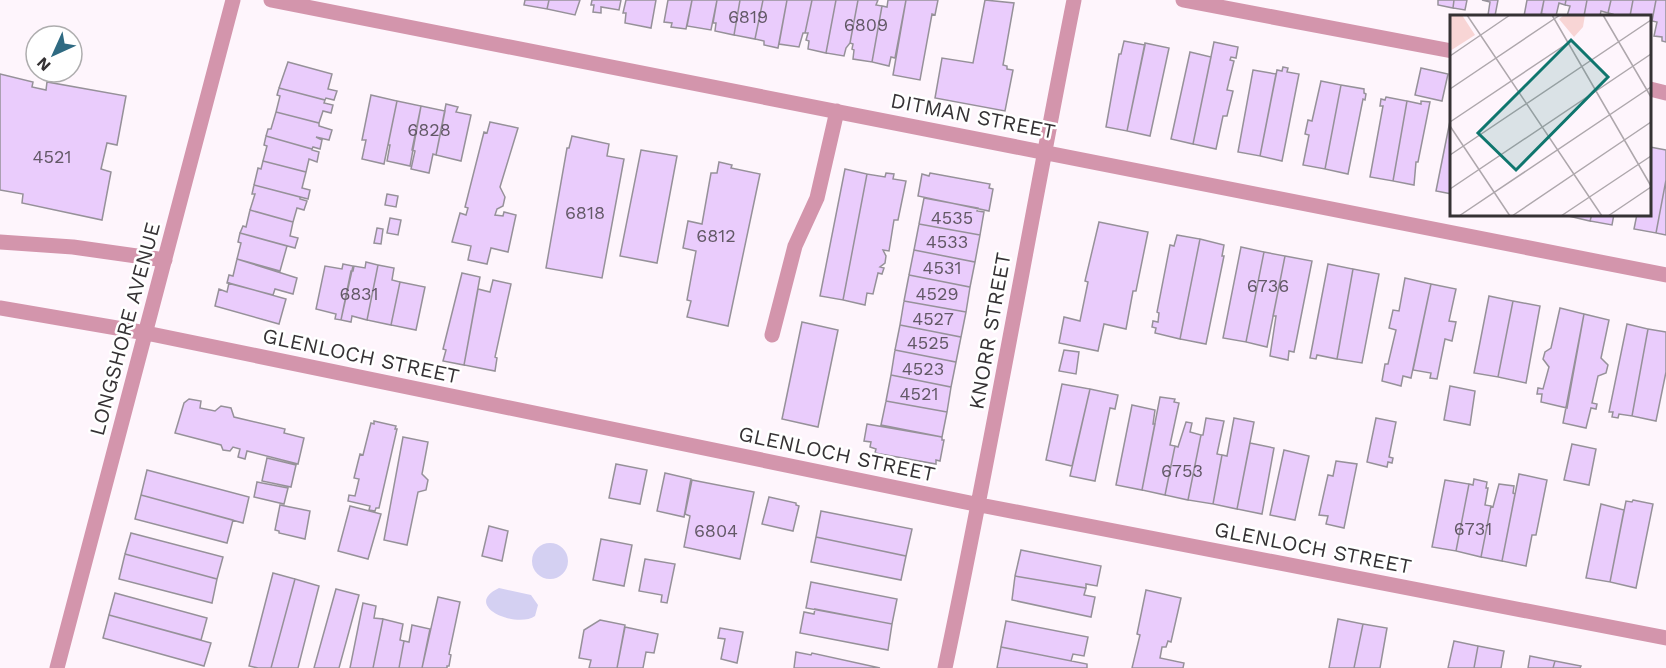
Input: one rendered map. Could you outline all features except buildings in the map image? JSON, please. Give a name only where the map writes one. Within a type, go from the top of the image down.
[{"type":"street","name":"LONGSHORE AVENUE","points":[[57,668],[233,0]]},
{"type":"street","name":"DITMAN STREET","points":[[271,0],[1666,275]]},
{"type":"street","name":"KNORR STREET","points":[[945,668],[980,505],[1074,0]]},
{"type":"street","points":[[1184,0],[1450,51]]},
{"type":"street","points":[[1651,90],[1666,93]]},
{"type":"street","points":[[772,335],[795,246],[817,198],[837,111]]},
{"type":"street","points":[[0,242],[73,247],[165,260]]},
{"type":"street","name":"GLENLOCH STREET","points":[[0,308],[146,333],[980,505],[1666,638]]},
{"type":"shaded area","points":[[550,543],[563,548],[568,561],[563,574],[550,579],[537,574],[532,561],[537,548]]},
{"type":"shaded area","points":[[499,588],[531,595],[538,605],[535,616],[516,620],[496,614],[486,602],[489,595]]}]
